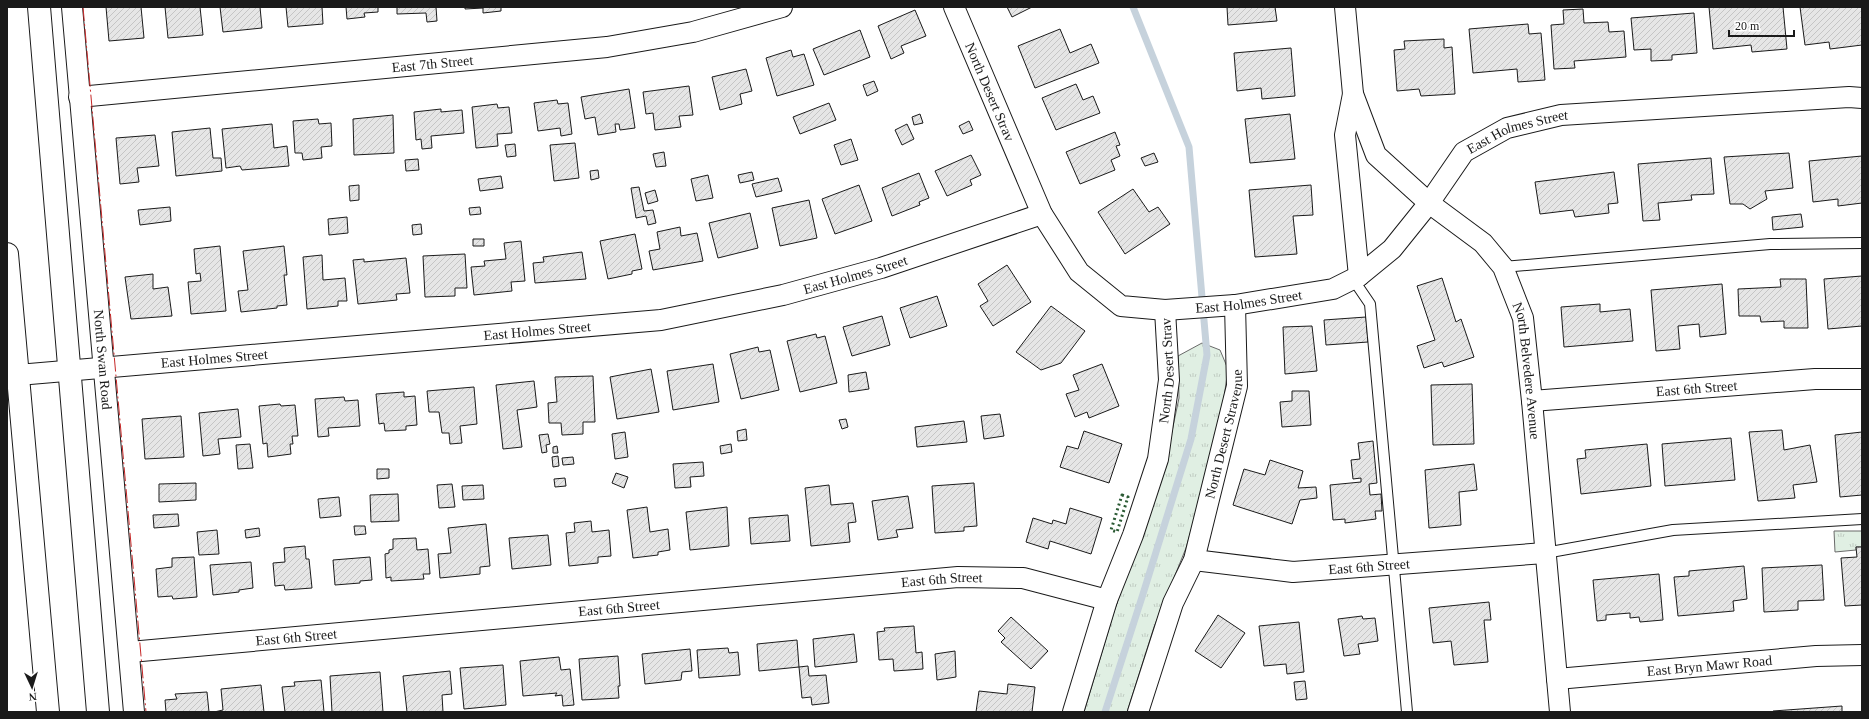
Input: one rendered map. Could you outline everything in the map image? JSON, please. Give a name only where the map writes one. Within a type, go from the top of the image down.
[{"type":"main road","points":[[39,7],[71,372],[98,712]]},
{"type":"main road","points":[[7,254],[48,712]]},
{"type":"street","name":"North Swan Road","points":[[72,7],[130,652],[134,712]]},
{"type":"street","name":"East 7th Street","points":[[79,97],[607,47],[693,32],[782,7]]},
{"type":"street","name":"North Desert Strav","points":[[954,7],[1042,214],[1079,272],[1121,306],[1165,310],[1169,380],[1158,459],[1133,534],[1107,600],[1073,712]]},
{"type":"street","name":"North Belvedere Avenue","points":[[1346,7],[1353,94],[1345,135],[1356,278]]},
{"type":"street","name":"North Belvedere Avenue","points":[[1353,94],[1376,155],[1429,203],[1483,244],[1503,267],[1523,318],[1560,712]]},
{"type":"street","name":"East Holmes Street","points":[[1165,310],[1235,305],[1333,288],[1356,278],[1392,249],[1429,203],[1464,152],[1507,128],[1561,115],[1849,97],[1862,98]]},
{"type":"street","name":"East Holmes Street","points":[[18,375],[71,372],[661,320],[783,295],[881,268],[1042,214]]},
{"type":"street","name":"North Desert Stravenue","points":[[1194,560],[1237,386],[1235,305]]},
{"type":"street","name":"East 6th Street","points":[[1532,402],[1815,379],[1862,379]]},
{"type":"street","name":"East 6th Street","points":[[1194,560],[1293,572],[1545,553]]},
{"type":"street","points":[[1138,712],[1173,603],[1194,560]]},
{"type":"street","name":"East 6th Street","points":[[130,652],[958,577],[1023,578],[1107,600]]},
{"type":"street","name":"East Bryn Mawr Road","points":[[1557,679],[1816,656],[1862,655]]},
{"type":"lane","points":[[1503,267],[1770,244],[1862,243]]},
{"type":"lane","points":[[1356,278],[1370,304],[1407,712]]},
{"type":"lane","points":[[1545,553],[1673,530],[1862,519]]},
{"type":"green space","points":[[1202,343],[1220,350],[1228,369],[1219,433],[1186,548],[1154,627],[1127,712],[1084,712],[1114,612],[1166,460],[1179,398],[1178,356]]},
{"type":"green space","points":[[1834,531],[1862,531],[1862,547],[1856,547],[1856,550],[1835,552]]},
{"type":"building","points":[[106,7],[141,7],[144,38],[109,41]]},
{"type":"building","points":[[165,7],[200,7],[203,35],[168,38]]},
{"type":"building","points":[[220,7],[260,7],[262,28],[223,32]]},
{"type":"building","points":[[286,7],[322,7],[323,24],[288,27]]},
{"type":"building","points":[[346,7],[378,7],[378,12],[364,13],[365,17],[347,19]]},
{"type":"building","points":[[397,7],[436,7],[437,21],[427,22],[426,13],[397,14]]},
{"type":"building","points":[[465,7],[501,7],[501,11],[483,13],[483,8],[465,9]]},
{"type":"building","points":[[1007,7],[1032,7],[1012,17]]},
{"type":"building","points":[[1227,7],[1275,7],[1277,21],[1228,25]]},
{"type":"building","points":[[1709,7],[1783,7],[1787,49],[1752,52],[1751,45],[1713,49]]},
{"type":"building","points":[[1800,7],[1862,7],[1862,45],[1830,49],[1829,42],[1805,45]]},
{"type":"building","points":[[1583,9],[1584,23],[1608,22],[1609,32],[1624,31],[1626,57],[1574,61],[1575,68],[1554,69],[1551,25],[1564,24],[1563,10]]},
{"type":"building","points":[[915,10],[926,36],[901,46],[904,53],[891,59],[878,26]]},
{"type":"building","points":[[1694,13],[1697,53],[1672,55],[1672,60],[1651,61],[1651,49],[1634,50],[1631,18]]},
{"type":"building","points":[[1528,24],[1529,34],[1541,33],[1545,80],[1518,82],[1517,69],[1473,73],[1469,29]]},
{"type":"building","points":[[1060,29],[1070,53],[1091,44],[1099,63],[1035,88],[1018,46]]},
{"type":"building","points":[[860,30],[870,57],[824,75],[813,49]]},
{"type":"building","points":[[1444,39],[1444,48],[1452,47],[1455,94],[1421,96],[1419,89],[1397,91],[1394,50],[1405,49],[1404,41]]},
{"type":"building","points":[[1291,48],[1295,96],[1262,99],[1261,88],[1237,91],[1234,53]]},
{"type":"building","points":[[791,50],[793,57],[804,54],[814,85],[777,96],[766,58]]},
{"type":"building","points":[[746,69],[752,91],[740,94],[742,104],[720,110],[712,77]]},
{"type":"building","points":[[874,81],[878,91],[867,96],[863,85]]},
{"type":"building","points":[[1076,84],[1083,100],[1093,96],[1100,113],[1056,130],[1042,98]]},
{"type":"building","points":[[689,86],[693,115],[679,116],[681,127],[655,130],[653,113],[646,114],[643,92]]},
{"type":"building","points":[[629,89],[635,128],[620,130],[619,124],[615,124],[616,132],[598,135],[595,117],[585,119],[581,97]]},
{"type":"building","points":[[557,100],[558,104],[568,103],[572,134],[561,136],[560,128],[538,131],[534,103]]},
{"type":"building","points":[[829,103],[836,120],[800,134],[793,117]]},
{"type":"building","points":[[497,104],[498,108],[509,107],[512,133],[497,134],[498,146],[476,148],[472,107]]},
{"type":"building","points":[[441,109],[441,112],[462,110],[464,133],[431,136],[432,148],[422,149],[421,139],[416,140],[414,112]]},
{"type":"building","points":[[920,114],[923,123],[914,125],[912,117]]},
{"type":"building","points":[[1290,114],[1295,159],[1250,163],[1245,119]]},
{"type":"building","points":[[393,115],[394,153],[354,155],[353,119]]},
{"type":"building","points":[[318,119],[319,124],[331,123],[332,146],[321,147],[322,158],[303,160],[302,153],[295,153],[293,121]]},
{"type":"building","points":[[969,121],[973,130],[963,134],[959,126]]},
{"type":"building","points":[[272,124],[274,148],[287,146],[289,166],[242,170],[240,166],[226,168],[222,129]]},
{"type":"building","points":[[907,124],[914,139],[902,145],[895,130]]},
{"type":"building","points":[[210,128],[213,158],[221,158],[222,171],[176,176],[172,132]]},
{"type":"building","points":[[1115,132],[1120,145],[1116,146],[1120,156],[1111,160],[1115,170],[1080,184],[1066,152]]},
{"type":"building","points":[[155,135],[159,166],[137,168],[139,182],[120,184],[116,138]]},
{"type":"building","points":[[851,139],[858,160],[841,165],[834,145]]},
{"type":"building","points":[[575,143],[579,178],[554,181],[550,145]]},
{"type":"building","points":[[515,144],[516,156],[507,157],[505,145]]},
{"type":"building","points":[[664,152],[666,166],[656,167],[653,154]]},
{"type":"building","points":[[1154,153],[1158,162],[1145,166],[1141,158]]},
{"type":"building","points":[[1789,153],[1793,188],[1765,191],[1767,199],[1750,209],[1743,204],[1730,204],[1724,157]]},
{"type":"building","points":[[971,155],[981,175],[970,180],[972,185],[947,196],[935,171]]},
{"type":"building","points":[[1862,156],[1862,203],[1838,206],[1838,199],[1813,202],[1809,161]]},
{"type":"building","points":[[1711,158],[1714,194],[1691,195],[1692,200],[1658,203],[1660,220],[1643,221],[1638,164]]},
{"type":"building","points":[[418,159],[419,170],[406,171],[405,160]]},
{"type":"building","points":[[598,170],[599,178],[591,180],[590,171]]},
{"type":"building","points":[[752,172],[754,180],[740,183],[738,175]]},
{"type":"building","points":[[1614,172],[1618,203],[1608,204],[1609,213],[1575,217],[1573,210],[1540,214],[1535,182]]},
{"type":"building","points":[[919,173],[929,198],[919,202],[920,205],[892,216],[882,188]]},
{"type":"building","points":[[708,175],[713,198],[696,201],[691,179]]},
{"type":"building","points":[[501,176],[503,188],[480,191],[478,179]]},
{"type":"building","points":[[778,178],[782,191],[756,197],[752,184]]},
{"type":"building","points":[[359,185],[359,200],[350,201],[349,186]]},
{"type":"building","points":[[859,185],[872,221],[835,234],[822,199]]},
{"type":"building","points":[[1311,185],[1313,215],[1293,216],[1297,254],[1255,257],[1249,190]]},
{"type":"building","points":[[639,187],[644,211],[653,210],[656,223],[648,225],[646,216],[636,218],[631,188]]},
{"type":"building","points":[[1133,189],[1149,212],[1158,207],[1170,224],[1125,254],[1098,212]]},
{"type":"building","points":[[655,190],[658,201],[648,204],[645,193]]},
{"type":"building","points":[[809,200],[817,238],[780,246],[772,208]]},
{"type":"building","points":[[170,207],[171,221],[140,225],[138,210]]},
{"type":"building","points":[[480,207],[481,214],[470,215],[469,208]]},
{"type":"building","points":[[750,213],[758,248],[718,258],[709,223]]},
{"type":"building","points":[[1801,214],[1803,227],[1773,230],[1772,217]]},
{"type":"building","points":[[347,217],[348,233],[329,235],[328,219]]},
{"type":"building","points":[[421,224],[422,234],[413,235],[412,225]]},
{"type":"building","points":[[680,227],[681,236],[697,233],[703,261],[653,270],[649,251],[660,249],[657,232]]},
{"type":"building","points":[[635,234],[642,269],[632,271],[632,274],[608,279],[600,241]]},
{"type":"building","points":[[473,239],[484,239],[484,246],[473,246]]},
{"type":"building","points":[[521,241],[525,281],[511,282],[512,291],[474,295],[471,267],[485,266],[484,261],[506,259],[504,243]]},
{"type":"building","points":[[220,246],[226,311],[191,314],[188,282],[201,281],[200,273],[196,274],[194,249]]},
{"type":"building","points":[[284,246],[287,275],[284,275],[287,305],[277,306],[277,308],[241,312],[238,291],[248,290],[243,251]]},
{"type":"building","points":[[582,252],[586,279],[535,283],[533,263],[544,262],[543,257]]},
{"type":"building","points":[[465,254],[467,288],[455,288],[455,296],[425,297],[423,256]]},
{"type":"building","points":[[322,255],[323,280],[345,278],[347,301],[338,301],[338,306],[307,309],[303,257]]},
{"type":"building","points":[[406,258],[410,293],[396,294],[397,300],[358,304],[353,260],[364,259],[364,262]]},
{"type":"building","points":[[1007,265],[1031,302],[993,326],[980,306],[988,301],[978,284]]},
{"type":"building","points":[[153,274],[153,289],[168,287],[172,316],[131,319],[125,277]]},
{"type":"building","points":[[1862,276],[1862,326],[1828,329],[1824,279]]},
{"type":"building","points":[[1442,278],[1456,322],[1461,319],[1474,357],[1444,367],[1442,362],[1424,368],[1417,346],[1435,340],[1417,286]]},
{"type":"building","points":[[1780,279],[1806,279],[1808,328],[1784,328],[1784,321],[1761,322],[1760,316],[1739,316],[1738,289],[1781,287]]},
{"type":"building","points":[[1722,284],[1726,334],[1700,337],[1699,324],[1678,326],[1680,349],[1656,351],[1651,290]]},
{"type":"building","points":[[937,296],[947,326],[910,338],[900,308]]},
{"type":"building","points":[[1600,304],[1600,312],[1630,309],[1633,341],[1564,347],[1561,307]]},
{"type":"building","points":[[1051,306],[1085,331],[1061,363],[1041,370],[1016,352]]},
{"type":"building","points":[[882,316],[890,345],[852,356],[843,327]]},
{"type":"building","points":[[1366,317],[1368,342],[1326,345],[1324,320]]},
{"type":"building","points":[[1312,326],[1317,371],[1285,374],[1283,327]]},
{"type":"building","points":[[816,334],[817,338],[825,336],[837,383],[800,392],[787,341]]},
{"type":"building","points":[[758,347],[759,352],[770,350],[779,390],[741,399],[730,354]]},
{"type":"building","points":[[713,364],[719,402],[673,410],[667,371]]},
{"type":"building","points":[[1102,364],[1119,406],[1089,418],[1087,412],[1075,417],[1066,394],[1079,390],[1073,375]]},
{"type":"building","points":[[651,369],[659,412],[617,419],[610,377]]},
{"type":"building","points":[[866,372],[869,389],[849,392],[848,375]]},
{"type":"building","points":[[593,376],[595,422],[583,422],[583,434],[562,435],[561,423],[549,423],[548,403],[557,402],[555,377]]},
{"type":"building","points":[[534,381],[537,407],[517,410],[522,447],[503,449],[496,385]]},
{"type":"building","points":[[1472,384],[1474,444],[1433,445],[1431,385]]},
{"type":"building","points":[[474,387],[477,424],[460,426],[462,443],[450,444],[449,433],[442,433],[439,412],[429,412],[427,391]]},
{"type":"building","points":[[1292,391],[1309,391],[1311,425],[1282,427],[1280,402],[1292,401]]},
{"type":"building","points":[[404,392],[404,397],[415,396],[417,425],[406,426],[406,430],[385,431],[384,423],[379,424],[376,394]]},
{"type":"building","points":[[344,397],[345,401],[358,400],[360,426],[328,428],[329,436],[318,437],[315,399]]},
{"type":"building","points":[[280,404],[281,406],[295,405],[298,436],[292,436],[293,444],[290,444],[291,454],[268,457],[267,443],[263,444],[259,406]]},
{"type":"building","points":[[238,409],[241,437],[218,439],[220,454],[203,456],[199,413]]},
{"type":"building","points":[[1000,414],[1004,436],[984,439],[981,416]]},
{"type":"building","points":[[181,416],[184,457],[145,459],[142,419]]},
{"type":"building","points":[[846,419],[848,427],[842,429],[839,420]]},
{"type":"building","points":[[964,421],[967,442],[917,447],[915,427]]},
{"type":"building","points":[[746,429],[747,440],[738,441],[737,431]]},
{"type":"building","points":[[1782,430],[1784,450],[1810,445],[1817,482],[1793,485],[1795,498],[1758,501],[1749,432]]},
{"type":"building","points":[[1084,431],[1122,444],[1109,483],[1060,467],[1067,446],[1078,449]]},
{"type":"building","points":[[625,432],[628,457],[615,459],[612,434]]},
{"type":"building","points":[[1862,432],[1862,495],[1840,497],[1835,435]]},
{"type":"building","points":[[548,434],[550,444],[546,445],[547,452],[542,453],[539,435]]},
{"type":"building","points":[[1731,438],[1735,480],[1665,486],[1662,444]]},
{"type":"building","points":[[1373,441],[1377,483],[1369,484],[1370,495],[1381,494],[1382,511],[1375,511],[1376,519],[1345,523],[1345,519],[1333,520],[1330,485],[1361,482],[1361,478],[1353,479],[1351,460],[1360,459],[1358,443]]},
{"type":"building","points":[[250,444],[253,468],[238,469],[236,445]]},
{"type":"building","points":[[731,444],[732,452],[721,454],[720,446]]},
{"type":"building","points":[[1647,444],[1651,486],[1581,494],[1577,459],[1586,458],[1585,450]]},
{"type":"building","points":[[557,446],[558,453],[553,453],[553,447]]},
{"type":"building","points":[[558,456],[559,466],[553,467],[552,457]]},
{"type":"building","points":[[573,457],[574,464],[563,465],[562,458]]},
{"type":"building","points":[[1270,460],[1303,471],[1298,488],[1316,487],[1317,498],[1300,500],[1292,524],[1233,505],[1244,469],[1265,475]]},
{"type":"building","points":[[703,462],[704,476],[690,477],[691,487],[675,488],[673,464]]},
{"type":"building","points":[[1474,464],[1477,490],[1459,492],[1461,525],[1429,528],[1425,470]]},
{"type":"building","points":[[377,469],[389,469],[389,478],[377,479]]},
{"type":"building","points":[[616,473],[628,477],[624,488],[612,483]]},
{"type":"building","points":[[565,478],[566,486],[555,487],[554,479]]},
{"type":"building","points":[[196,483],[196,500],[159,502],[159,484]]},
{"type":"building","points":[[974,483],[977,526],[964,527],[964,531],[935,533],[932,486]]},
{"type":"building","points":[[452,484],[455,507],[439,508],[437,485]]},
{"type":"building","points":[[483,485],[484,499],[463,500],[462,486]]},
{"type":"building","points":[[829,485],[831,505],[853,503],[856,522],[848,523],[850,542],[811,546],[805,488]]},
{"type":"building","points":[[398,494],[399,521],[371,522],[370,495]]},
{"type":"building","points":[[908,496],[913,528],[896,530],[898,537],[878,540],[872,501]]},
{"type":"building","points":[[339,497],[341,516],[320,518],[318,499]]},
{"type":"building","points":[[647,507],[650,532],[668,529],[670,550],[658,552],[658,555],[633,558],[627,510]]},
{"type":"building","points":[[727,507],[729,546],[690,550],[686,512]]},
{"type":"building","points":[[1070,508],[1102,518],[1091,554],[1050,541],[1048,549],[1026,542],[1033,518],[1052,524],[1053,520],[1066,524]]},
{"type":"building","points":[[178,514],[179,526],[154,528],[153,515]]},
{"type":"building","points":[[788,515],[790,541],[751,544],[749,518]]},
{"type":"building","points":[[591,521],[592,532],[609,530],[611,556],[598,557],[598,563],[569,566],[566,533],[575,532],[574,523]]},
{"type":"building","points":[[486,524],[490,566],[480,567],[480,574],[440,578],[438,554],[451,553],[448,528]]},
{"type":"building","points":[[354,526],[365,526],[366,534],[355,535]]},
{"type":"building","points":[[259,528],[260,536],[246,538],[245,530]]},
{"type":"building","points":[[217,530],[219,554],[199,555],[197,532]]},
{"type":"building","points":[[548,535],[551,565],[512,569],[509,538]]},
{"type":"building","points":[[416,538],[417,550],[428,549],[430,574],[423,574],[424,579],[391,581],[391,577],[386,578],[385,554],[389,553],[389,550],[393,549],[393,539]]},
{"type":"building","points":[[305,546],[306,559],[309,559],[312,588],[285,590],[284,585],[275,586],[273,563],[285,562],[284,548]]},
{"type":"building","points":[[1856,547],[1862,547],[1862,605],[1845,606],[1841,558],[1857,557]]},
{"type":"building","points":[[194,557],[197,597],[173,599],[172,596],[158,597],[156,569],[172,567],[172,558]]},
{"type":"building","points":[[370,557],[372,580],[360,581],[360,583],[335,585],[333,560]]},
{"type":"building","points":[[251,562],[253,588],[239,590],[239,592],[213,595],[210,565]]},
{"type":"building","points":[[1822,565],[1824,600],[1798,601],[1798,610],[1764,612],[1762,568]]},
{"type":"building","points":[[1744,566],[1747,599],[1733,601],[1734,611],[1678,616],[1674,577],[1689,576],[1689,571]]},
{"type":"building","points":[[1659,574],[1663,620],[1640,622],[1639,617],[1630,618],[1630,613],[1606,615],[1606,620],[1597,621],[1593,580]]},
{"type":"building","points":[[1489,602],[1491,620],[1484,620],[1488,662],[1454,665],[1451,641],[1433,643],[1429,608]]},
{"type":"building","points":[[1218,615],[1245,633],[1221,668],[1195,651]]},
{"type":"building","points":[[1362,616],[1363,619],[1375,618],[1378,641],[1358,644],[1360,654],[1344,656],[1338,619]]},
{"type":"building","points":[[1011,617],[1048,651],[1031,669],[1001,642],[1005,638],[998,631]]},
{"type":"building","points":[[1299,622],[1304,672],[1287,674],[1286,664],[1264,666],[1259,626]]},
{"type":"building","points":[[914,626],[916,653],[922,652],[923,669],[894,671],[893,659],[879,660],[877,632],[885,631],[884,628]]},
{"type":"building","points":[[854,634],[857,662],[815,667],[813,639]]},
{"type":"building","points":[[797,640],[799,667],[759,671],[757,644]]},
{"type":"building","points":[[728,648],[729,653],[738,652],[740,675],[699,678],[697,650]]},
{"type":"building","points":[[690,649],[692,671],[682,672],[681,680],[645,684],[642,654]]},
{"type":"building","points":[[955,651],[956,677],[937,680],[935,654]]},
{"type":"building","points":[[618,656],[620,686],[618,686],[619,698],[582,700],[579,659]]},
{"type":"building","points":[[559,657],[561,670],[570,669],[574,705],[563,706],[562,695],[555,696],[557,693],[523,696],[520,661]]},
{"type":"building","points":[[503,665],[506,705],[464,709],[460,668]]},
{"type":"building","points":[[808,666],[809,676],[826,675],[829,703],[812,705],[811,697],[802,698],[799,667]]},
{"type":"building","points":[[450,671],[452,694],[442,695],[443,712],[407,712],[403,676]]},
{"type":"building","points":[[380,672],[383,712],[332,712],[330,676]]},
{"type":"building","points":[[321,680],[324,712],[285,712],[282,687],[295,686],[294,682]]},
{"type":"building","points":[[1305,681],[1307,699],[1296,700],[1294,682]]},
{"type":"building","points":[[1008,684],[1035,687],[1032,712],[976,712],[979,691],[1007,694]]},
{"type":"building","points":[[261,685],[264,712],[214,712],[223,710],[221,689]]},
{"type":"building","points":[[207,692],[209,712],[166,712],[165,700],[177,699],[175,694]]},
{"type":"building","points":[[1842,706],[1842,712],[1773,712],[1773,711]]},
{"type":"waterway","points":[[1105,712],[1191,439],[1207,355],[1189,147],[1133,7]]},
{"type":"hedge","points":[[1122,495],[1128,497],[1117,532],[1111,530],[1122,495]]},
{"type":"power","points":[[83,7],[146,712]]}]
